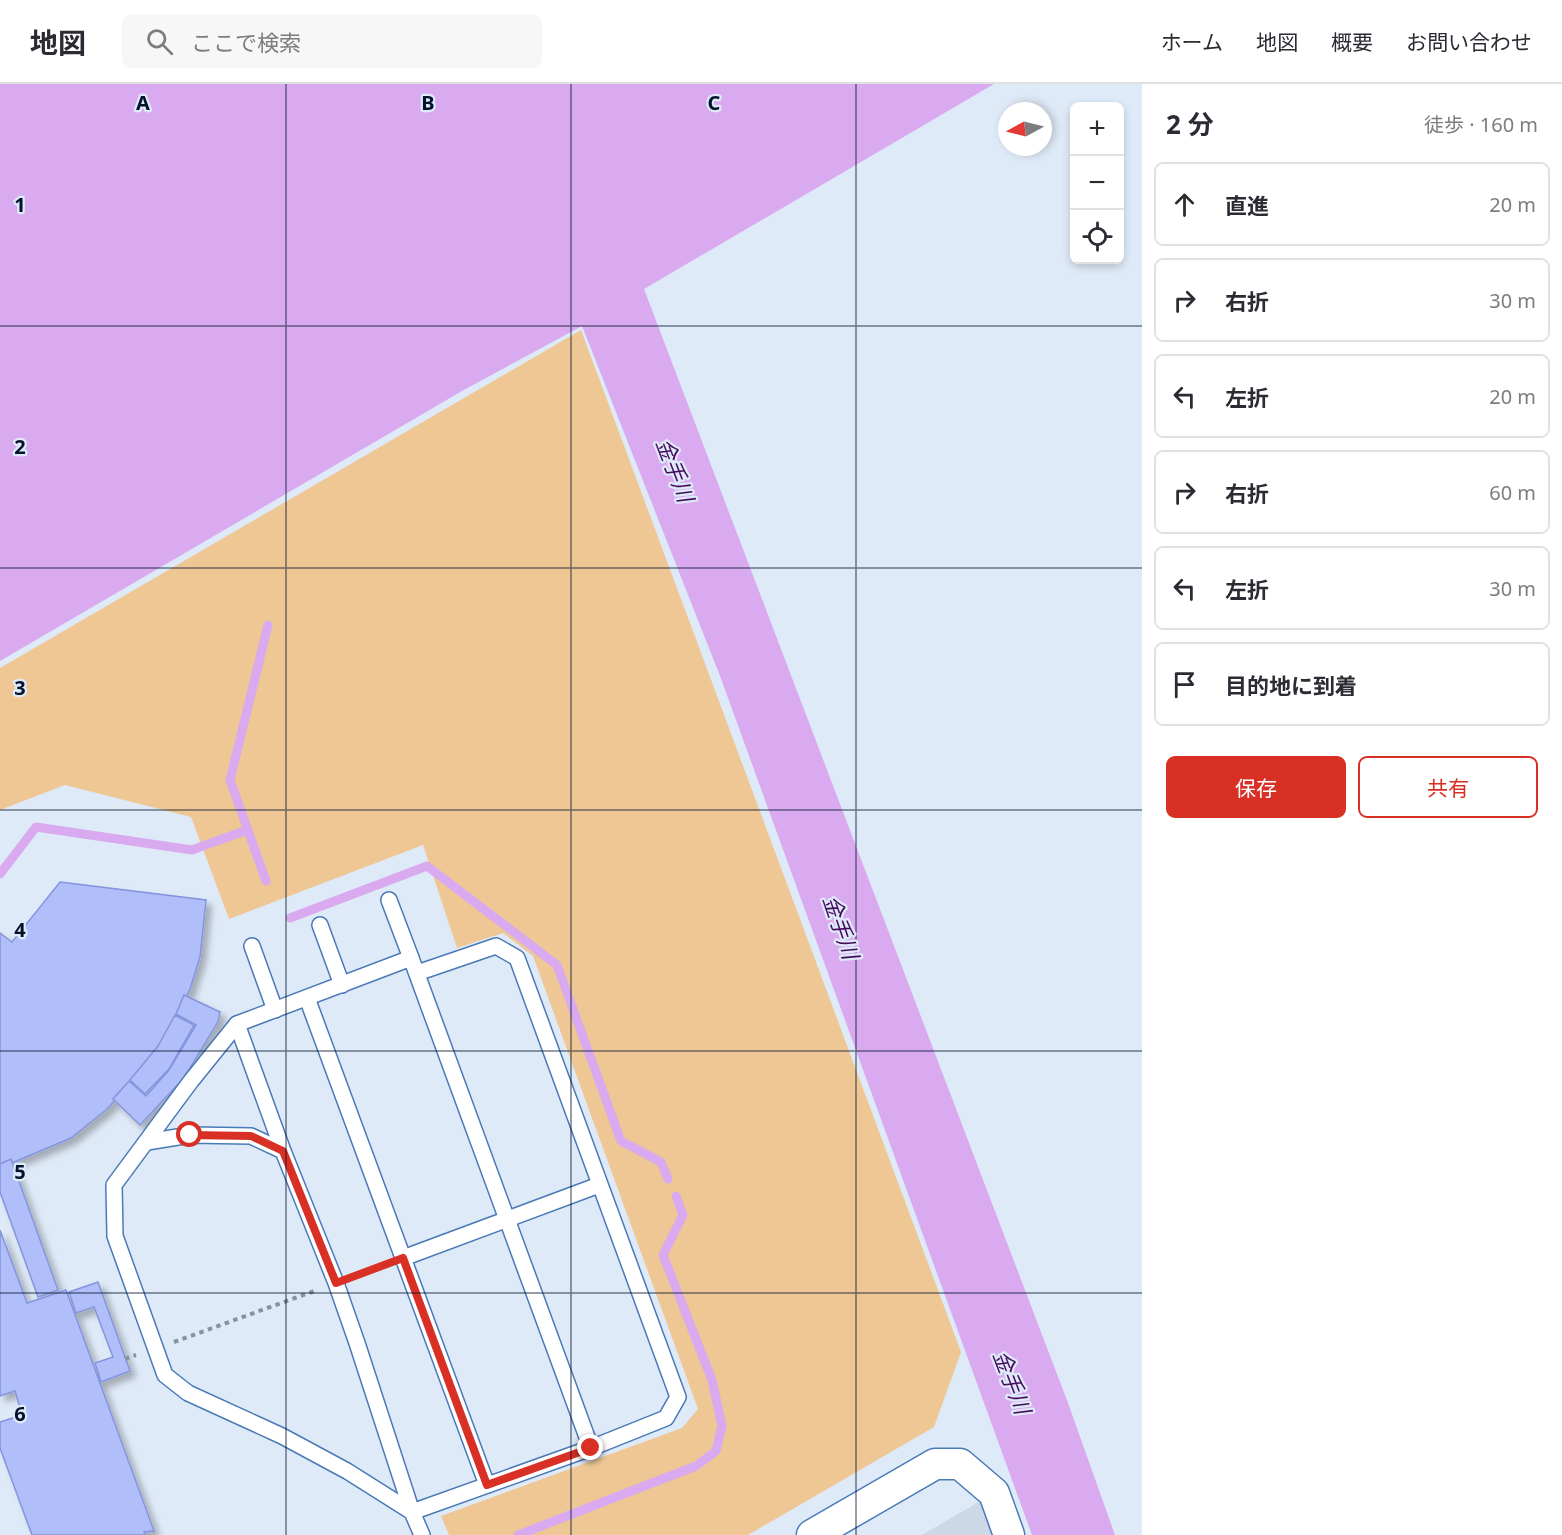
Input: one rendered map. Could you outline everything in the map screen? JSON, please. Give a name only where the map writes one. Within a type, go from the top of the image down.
[{"type":"street","points":[[813,1535],[935,1464],[960,1464],[994,1493],[1009,1535]]},
{"type":"lane","points":[[388,900],[591,1448]]},
{"type":"lane","points":[[320,925],[342,985]]},
{"type":"lane","points":[[252,946],[275,1010]]},
{"type":"lane","points":[[412,1512],[591,1448],[666,1418],[678,1397],[517,958],[496,946],[417,974]]},
{"type":"lane","points":[[411,958],[237,1024],[114,1185],[115,1236],[165,1375],[188,1393],[282,1436],[347,1471],[412,1512]]},
{"type":"lane","points":[[307,998],[487,1485]]},
{"type":"lane","points":[[237,1024],[283,1151],[336,1283],[412,1512],[422,1535]]},
{"type":"lane","points":[[147,1142],[190,1135],[251,1136],[283,1151]]},
{"type":"lane","points":[[403,1258],[599,1185]]},
{"type":"path","points":[[125,1359],[403,1258]]},
{"type":"shaded area","points":[[581,330],[961,1352],[934,1427],[748,1535],[449,1535],[441,1516],[682,1428],[698,1409],[533,956],[503,933],[457,948],[423,845],[229,919],[191,817],[65,785],[0,810],[0,668]]},
{"type":"shaded area","points":[[987,1497],[1000,1535],[922,1535]]},
{"type":"water","name":"金手川","points":[[0,84],[994,84],[644,289],[1068,1403],[1115,1535],[1032,1535],[720,676],[582,326],[462,391],[0,661]]},
{"type":"building","points":[[60,882],[206,900],[200,957],[190,989],[156,1054],[107,1109],[71,1138],[0,1168],[0,933],[12,942]]},
{"type":"building","points":[[184,995],[220,1012],[218,1022],[184,1078],[140,1125],[113,1099],[129,1081],[146,1096],[169,1070],[196,1025],[176,1014]]},
{"type":"building","points":[[175,1015],[194,1025],[169,1069],[145,1094],[130,1080],[158,1046]]},
{"type":"building","points":[[11,1159],[58,1290],[38,1297],[0,1192],[0,1164]]},
{"type":"building","points":[[0,1230],[27,1303],[66,1290],[154,1531],[144,1532],[145,1535],[32,1535],[0,1448],[0,1422],[22,1415],[15,1391],[0,1396]]},
{"type":"building","points":[[98,1282],[130,1371],[101,1382],[95,1363],[113,1357],[94,1307],[76,1313],[69,1292]]},
{"type":"waterway","points":[[266,881],[230,780],[268,625]]},
{"type":"waterway","points":[[0,874],[36,827],[192,850],[247,830]]},
{"type":"waterway","points":[[290,918],[427,866],[557,965],[621,1141],[661,1162],[668,1179]]},
{"type":"waterway","points":[[518,1535],[696,1466],[716,1451],[722,1426],[712,1380],[663,1255],[683,1215],[676,1196]]},
{"type":"route","points":[[190,1135],[251,1136],[283,1151],[336,1283],[403,1258],[487,1485],[591,1448]]}]
